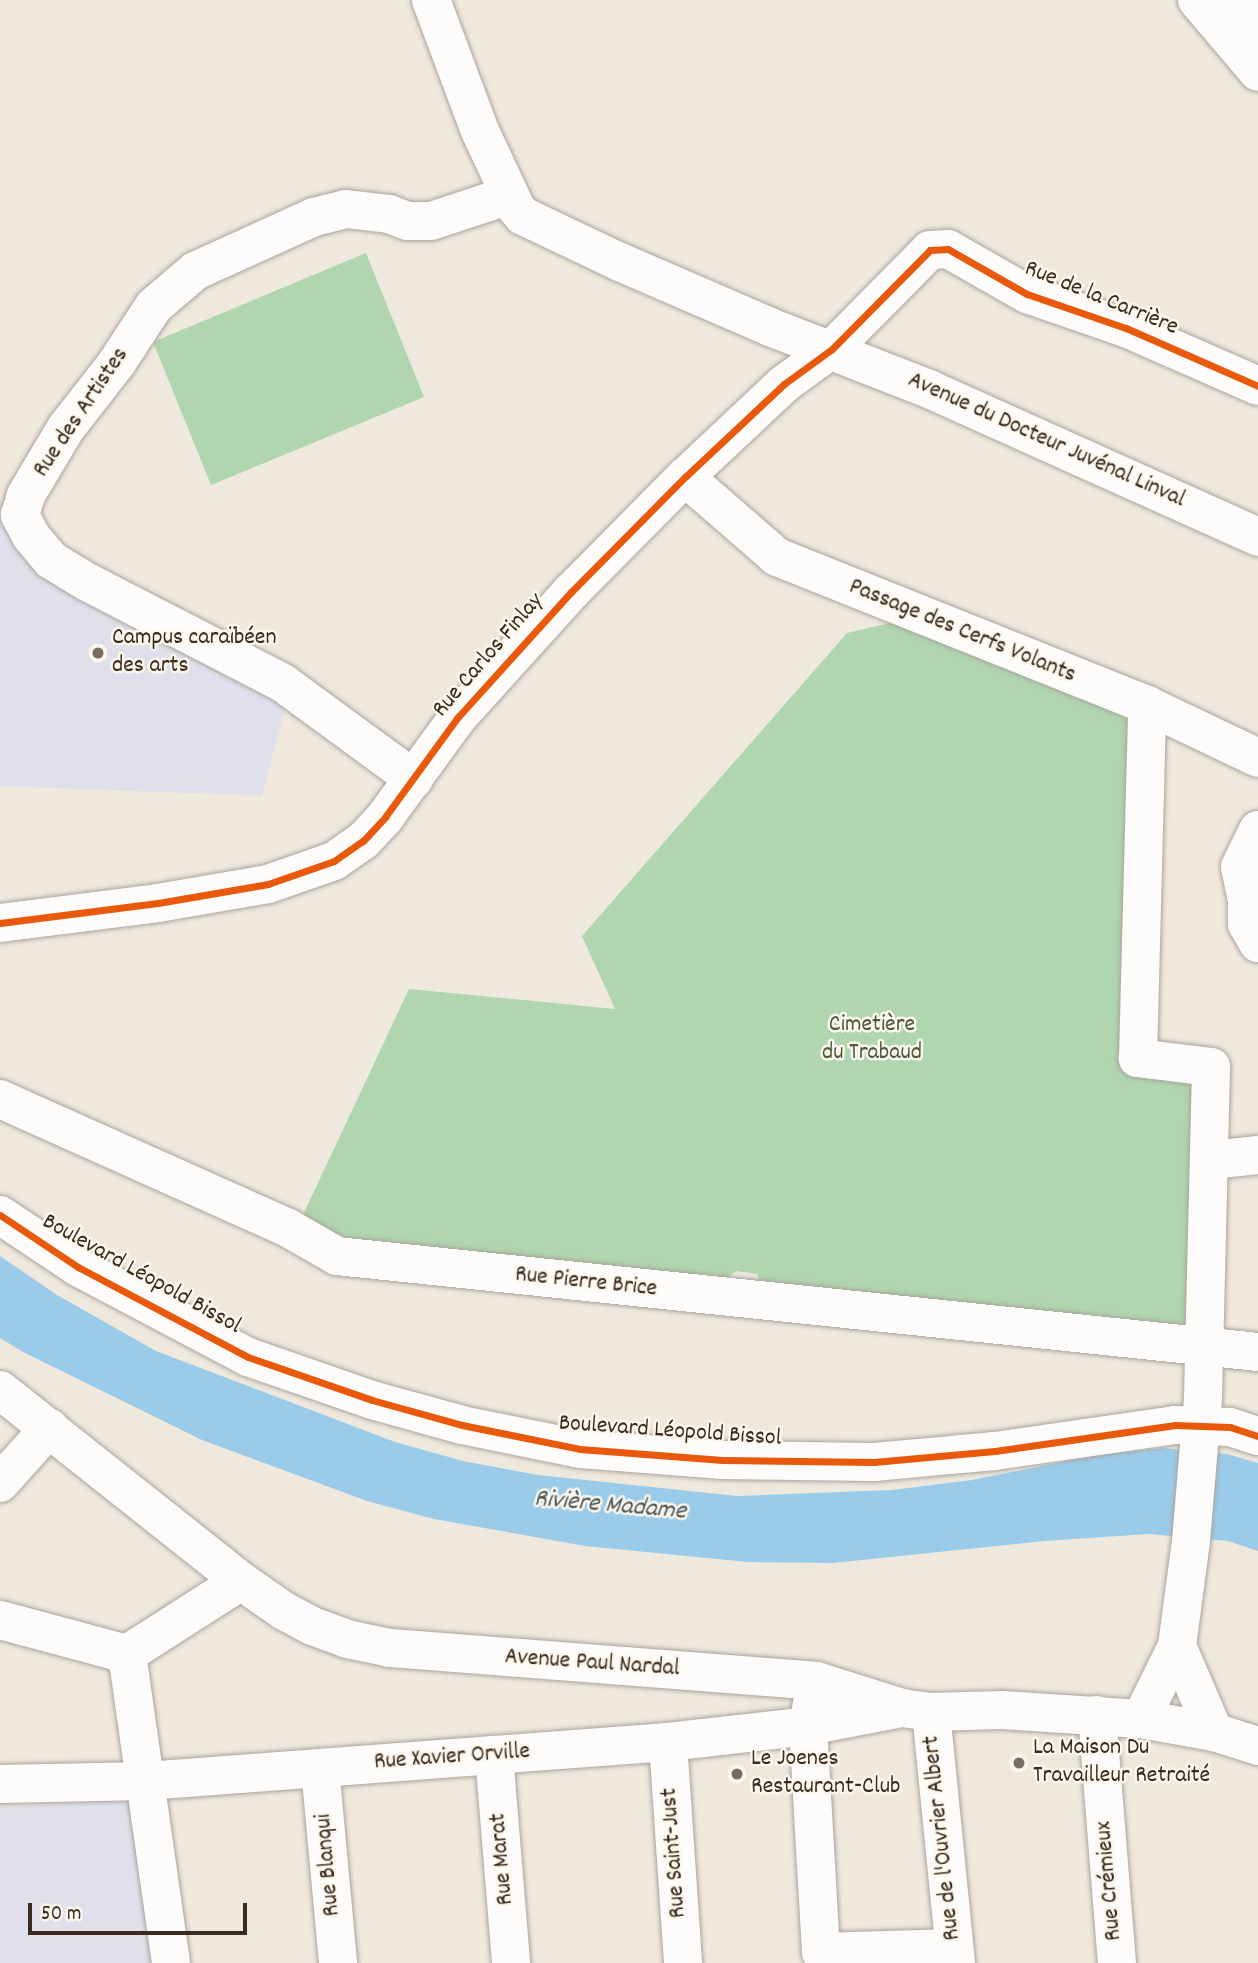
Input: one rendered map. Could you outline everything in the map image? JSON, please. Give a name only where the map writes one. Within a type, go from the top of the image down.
[{"type":"main road","name":"Avenue du Docteur Juvénal Linval","points":[[430,0],[481,131],[516,208],[534,222],[770,327],[832,349],[1103,465],[1258,537]]},
{"type":"main road","points":[[1197,0],[1258,72]]},
{"type":"main road","points":[[1239,0],[1258,24]]},
{"type":"main road","name":"Rue des Artistes","points":[[414,779],[283,683],[99,589],[51,560],[31,537],[20,515],[26,495],[66,428],[116,364],[154,306],[195,271],[314,217],[346,209],[389,214],[407,222],[432,221],[510,195]]},
{"type":"main road","name":"Rue de la Carrière","points":[[930,250],[948,249],[1027,294],[1126,328],[1258,386]]},
{"type":"main road","name":"Rue Carlos Finlay","points":[[0,923],[158,903],[268,884],[304,874],[334,861],[363,841],[414,779],[458,717],[571,592],[685,477],[785,384],[832,349],[930,250]]},
{"type":"main road","name":"Passage des Cerfs Volants","points":[[685,477],[778,557],[1147,705],[1258,758]]},
{"type":"main road","points":[[1142,1719],[1177,1646],[1191,1541],[1205,1347],[1211,1160],[1211,1067],[1138,1058],[1147,705]]},
{"type":"main road","points":[[1258,830],[1240,867],[1247,901],[1247,924],[1258,943]]},
{"type":"main road","name":"Rue Pierre Brice","points":[[0,1099],[288,1228],[337,1256],[1258,1352]]},
{"type":"main road","points":[[1211,1160],[1258,1155]]},
{"type":"main road","name":"Boulevard Léopold Bissol","points":[[0,1215],[78,1267],[248,1357],[372,1400],[462,1425],[580,1449],[723,1460],[874,1462],[1200,1435],[1230,1427],[1258,1436]]},
{"type":"main road","name":"Avenue Paul Nardal","points":[[0,1390],[241,1580],[312,1626],[347,1639],[390,1648],[816,1681],[916,1710],[1002,1710],[1142,1719],[1214,1731],[1258,1746]]},
{"type":"main road","points":[[0,1483],[49,1428]]},
{"type":"main road","points":[[0,1619],[127,1654],[241,1580]]},
{"type":"main road","points":[[1177,1646],[1214,1731]]},
{"type":"main road","points":[[127,1654],[171,1963]]},
{"type":"main road","points":[[816,1681],[808,1726],[821,1952],[955,1955]]},
{"type":"main road","name":"Rue Xavier Orville","points":[[0,1784],[146,1781],[668,1742],[916,1710]]},
{"type":"main road","name":"Rue de l'Ouvrier Albert","points":[[916,1710],[955,1955]]},
{"type":"main road","name":"Rue Crémieux","points":[[1097,1715],[1117,1963]]},
{"type":"main road","name":"Rue Saint-Just","points":[[668,1742],[682,1963]]},
{"type":"main road","name":"Rue Marat","points":[[494,1755],[511,1963]]},
{"type":"main road","name":"Rue Blanqui","points":[[320,1768],[338,1963]]},
{"type":"shaded area","name":"Campus caraïbéen des arts","points":[[0,506],[25,552],[288,696],[262,796],[0,786]]},
{"type":"shaded area","points":[[132,1801],[158,1963],[0,1963],[0,1807]]},
{"type":"green space","points":[[366,253],[424,397],[211,485],[153,342]]},
{"type":"green space","name":"Cimetière du Trabaud","points":[[899,621],[1139,720],[1130,1064],[1202,1074],[1193,1333],[764,1290],[757,1274],[736,1271],[718,1286],[338,1244],[302,1217],[409,989],[615,1009],[582,936],[847,633]]},
{"type":"water","name":"Rivière Madame","points":[[0,1256],[57,1295],[156,1351],[395,1442],[463,1461],[538,1475],[737,1496],[892,1490],[972,1480],[1097,1455],[1163,1448],[1227,1454],[1258,1463],[1258,1551],[1228,1541],[1149,1534],[1044,1541],[833,1563],[748,1562],[585,1546],[434,1519],[367,1501],[202,1440],[23,1352],[0,1338]]},
{"type":"cycle path","points":[[0,923],[158,903],[268,884],[334,861],[363,841],[385,817],[458,717],[571,592],[685,477],[784,384],[832,349],[930,250],[948,249],[1027,294],[1126,328],[1258,386]]},
{"type":"cycle path","points":[[0,1215],[78,1267],[248,1357],[372,1400],[462,1425],[580,1449],[723,1460],[874,1462],[995,1451],[1175,1425],[1230,1427],[1258,1436]]},
{"type":"place","name":"Campus caraïbéen des arts","points":[[98,653]]},
{"type":"place","name":"La Maison Du Travailleur Retraité","points":[[1019,1763]]},
{"type":"place","name":"Le Joenes Restaurant-Club","points":[[737,1774]]}]
